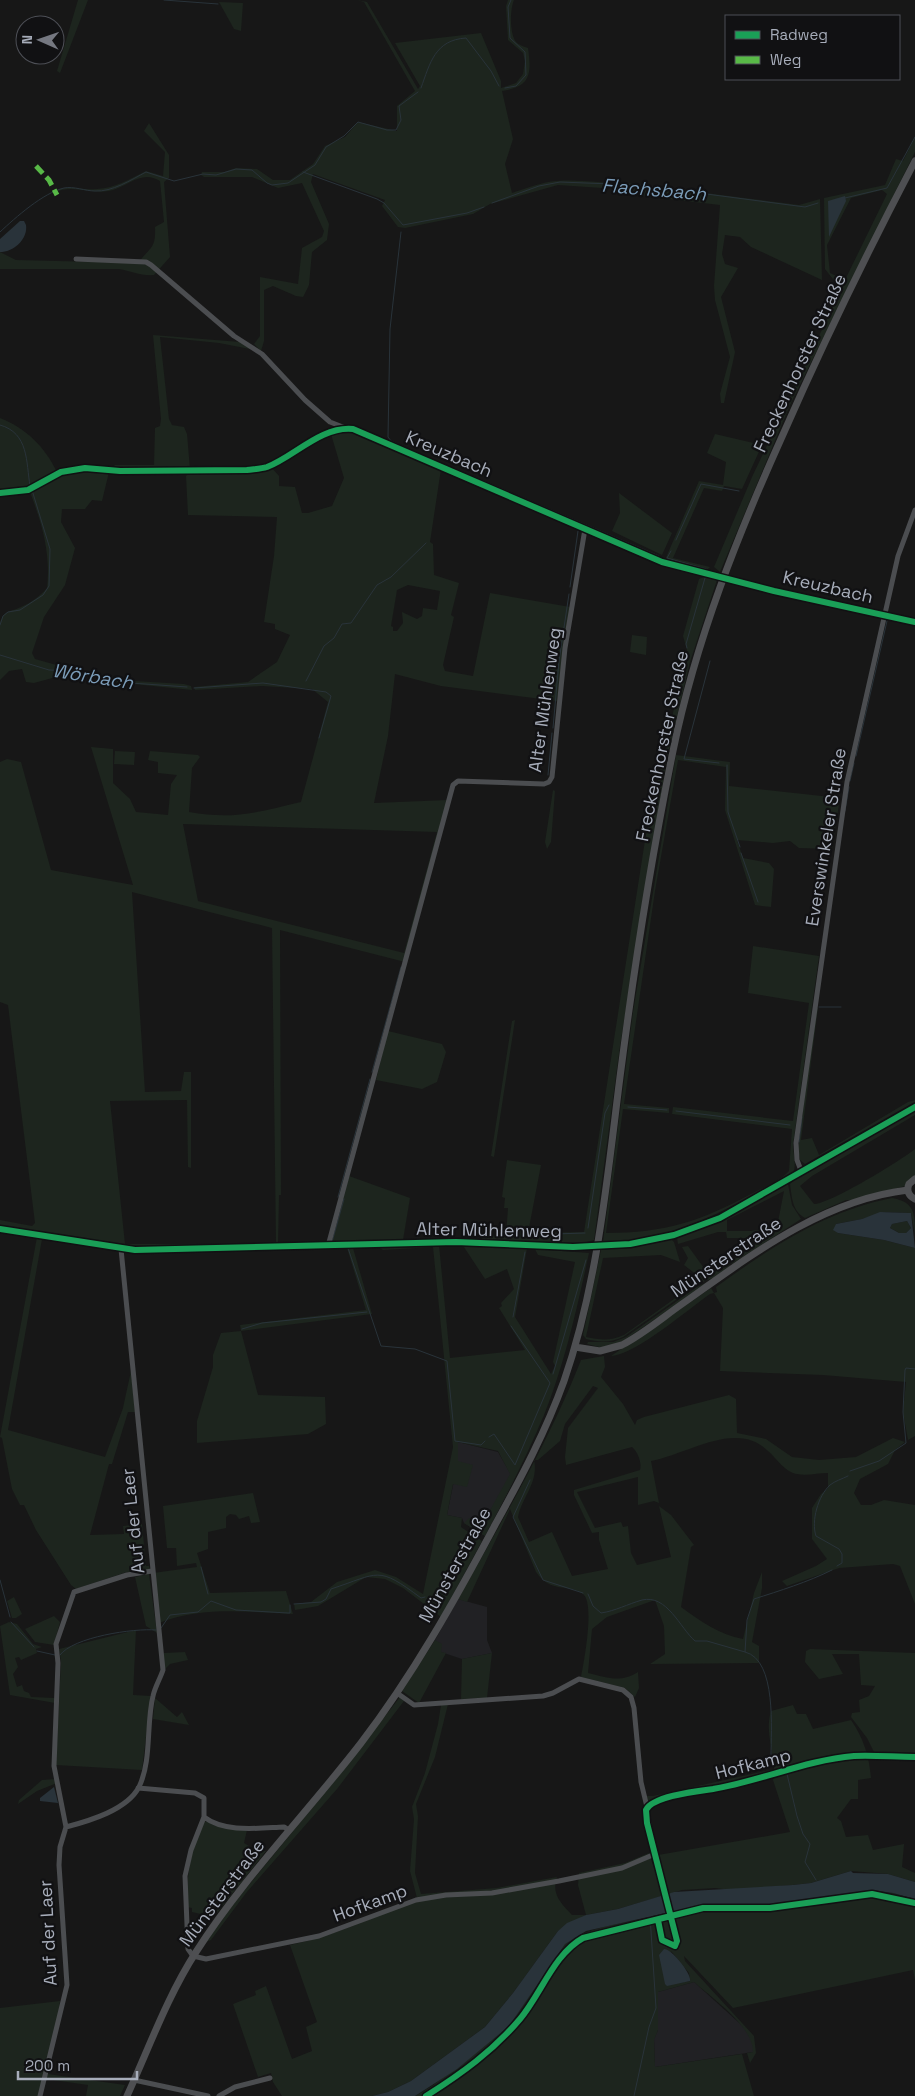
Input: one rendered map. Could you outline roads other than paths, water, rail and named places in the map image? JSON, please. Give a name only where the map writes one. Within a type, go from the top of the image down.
[{"type":"main road","name":"Freckenhorster Straße","points":[[574,1346],[598,1241],[639,945],[671,758],[690,678],[720,583],[769,464],[825,340],[915,161]]},
{"type":"main road","points":[[915,1179],[909,1184],[908,1190],[915,1199]]},
{"type":"main road","name":"Münsterstraße","points":[[127,2096],[193,1956],[221,1915],[335,1775],[397,1693],[447,1613],[514,1492],[548,1422],[574,1346],[600,1351],[622,1345],[780,1238],[808,1222],[857,1201],[908,1190]]},
{"type":"street","name":"Kreuzbach","points":[[76,259],[146,262],[151,265],[234,336],[253,346],[305,400],[330,422],[353,429],[662,562],[915,622]]},
{"type":"street","points":[[330,422],[330,432]]},
{"type":"street","points":[[0,493],[28,490],[60,472],[85,468],[120,471],[248,470],[266,468],[330,432],[344,428],[353,429]]},
{"type":"street","name":"Everswinkeler Straße","points":[[802,1173],[797,1160],[796,1143],[832,874],[847,782],[900,547],[915,510]]},
{"type":"street","name":"Alter Mühlenweg","points":[[328,1246],[453,785],[458,781],[544,784],[549,782],[552,777],[565,648],[585,529]]},
{"type":"street","name":"Alter Mühlenweg","points":[[0,1229],[120,1250],[479,1242],[585,1247],[609,1246],[662,1238],[694,1229],[734,1211],[915,1107]]},
{"type":"street","name":"Auf der Laer","points":[[66,1828],[99,1818],[119,1807],[138,1788],[144,1770],[153,1695],[163,1670],[120,1250]]},
{"type":"street","name":"Auf der Laer","points":[[40,2096],[67,1985],[59,1865],[60,1847],[66,1828],[54,1766],[58,1663],[57,1639],[74,1592],[127,1575],[152,1571]]},
{"type":"street","name":"Hofkamp","points":[[193,1956],[206,1959],[319,1936],[416,1900],[446,1894],[499,1892],[622,1868],[655,1854],[647,1823],[647,1807],[641,1782],[634,1708],[631,1697],[623,1690],[579,1679],[553,1693],[543,1696],[414,1706],[397,1693]]},
{"type":"street","name":"Hofkamp","points":[[647,1807],[666,1798],[752,1782],[821,1762],[854,1756],[915,1757]]},
{"type":"street","points":[[138,1788],[200,1794],[204,1798],[204,1817],[191,1850],[185,1876],[187,1944],[193,1956]]},
{"type":"street","points":[[204,1817],[213,1822],[239,1828],[284,1827],[289,1830]]},
{"type":"street","points":[[219,2096],[235,2088],[270,2078]]},
{"type":"street","points":[[134,2080],[208,2096]]},
{"type":"waterway","points":[[164,0],[218,4]]},
{"type":"waterway","name":"Kreuzbach","points":[[505,88],[516,86],[526,75],[525,52],[510,38],[508,7],[511,0]]},
{"type":"waterway","name":"Kreuzbach","points":[[421,88],[435,54],[447,43],[466,38],[491,71],[499,86]]},
{"type":"waterway","name":"Kreuzbach","points":[[0,232],[30,206],[56,191],[64,188],[95,191],[108,190],[146,172],[174,181],[203,174],[216,175],[236,169],[252,170],[272,185],[288,183],[315,165],[326,147],[344,136],[358,122],[387,130],[396,130],[401,120],[399,106],[418,92]]},
{"type":"waterway","name":"Flachsbach","points":[[845,198],[887,188],[915,137]]},
{"type":"waterway","name":"Flachsbach","points":[[303,172],[377,199],[384,203],[403,225],[467,213],[484,207]]},
{"type":"waterway","name":"Flachsbach","points":[[492,203],[539,186],[560,182],[638,185],[805,207],[818,203]]},
{"type":"waterway","points":[[401,232],[390,329],[388,437],[391,441],[448,467]]},
{"type":"waterway","name":"Kreuzbach","points":[[0,425],[9,429],[21,441],[26,458],[30,486]]},
{"type":"waterway","points":[[455,469],[659,556]]},
{"type":"waterway","points":[[676,540],[701,484],[739,491]]},
{"type":"waterway","name":"Kreuzbach","points":[[0,625],[3,616],[8,612],[20,610],[43,595],[49,586],[50,549],[32,490]]},
{"type":"waterway","points":[[570,587],[578,531]]},
{"type":"waterway","name":"Wörbach","points":[[306,681],[324,646],[334,638],[342,624],[351,623],[377,585],[391,577],[426,543]]},
{"type":"waterway","points":[[671,551],[667,558],[706,569]]},
{"type":"waterway","points":[[687,648],[686,644],[705,578]]},
{"type":"waterway","points":[[553,728],[559,661],[569,594]]},
{"type":"waterway","points":[[856,756],[887,621]]},
{"type":"waterway","name":"Wörbach","points":[[0,655],[49,670],[72,671],[131,683],[187,687]]},
{"type":"waterway","points":[[710,661],[684,759],[719,763]]},
{"type":"waterway","name":"Wörbach","points":[[194,688],[263,683],[326,692],[331,696],[319,738]]},
{"type":"waterway","points":[[548,775],[552,733]]},
{"type":"waterway","points":[[850,781],[854,763]]},
{"type":"waterway","points":[[727,765],[728,812],[740,847]]},
{"type":"waterway","points":[[845,811],[849,787]]},
{"type":"waterway","points":[[741,853],[758,902]]},
{"type":"waterway","points":[[372,1072],[401,967]]},
{"type":"waterway","points":[[819,1007],[841,1007]]},
{"type":"waterway","points":[[338,1197],[370,1079]]},
{"type":"waterway","points":[[588,1228],[605,1113],[609,1105]]},
{"type":"waterway","points":[[628,1107],[667,1110]]},
{"type":"waterway","points":[[676,1111],[790,1125]]},
{"type":"waterway","points":[[801,1127],[802,1117]]},
{"type":"waterway","points":[[799,1142],[801,1127]]},
{"type":"waterway","points":[[332,1242],[344,1199]]},
{"type":"waterway","points":[[523,1235],[585,1233]]},
{"type":"waterway","points":[[333,1248],[348,1248],[381,1346],[415,1349],[447,1361],[455,1441],[481,1445],[485,1441]]},
{"type":"waterway","points":[[513,1317],[525,1252]]},
{"type":"waterway","points":[[553,1374],[586,1260]]},
{"type":"waterway","points":[[242,1329],[262,1323],[367,1312]]},
{"type":"waterway","points":[[489,1437],[494,1434],[515,1465],[550,1383],[511,1326]]},
{"type":"waterway","points":[[850,1471],[879,1461],[906,1443],[903,1412],[905,1370],[906,1368],[915,1369]]},
{"type":"waterway","points":[[837,1566],[842,1563],[842,1554],[839,1549],[816,1536],[814,1523],[819,1502],[826,1490],[830,1485],[848,1476]]},
{"type":"waterway","points":[[530,1480],[513,1517],[543,1580],[583,1593]]},
{"type":"waterway","points":[[201,1567],[208,1594]]},
{"type":"waterway","points":[[785,1768],[771,1756],[770,1698],[763,1668],[755,1658],[745,1652],[747,1620],[754,1599],[832,1570]]},
{"type":"waterway","points":[[294,1604],[321,1602],[326,1599],[331,1589],[369,1576],[378,1575],[395,1580],[421,1598],[425,1597]]},
{"type":"waterway","points":[[0,1580],[10,1617]]},
{"type":"waterway","points":[[588,1594],[593,1606],[601,1613],[642,1600],[659,1602],[672,1613],[695,1641],[707,1641],[745,1652]]},
{"type":"waterway","points":[[161,1628],[170,1615],[198,1612],[211,1601],[236,1610],[288,1613],[290,1613],[290,1605]]},
{"type":"waterway","points":[[11,1622],[34,1647]]},
{"type":"waterway","points":[[60,1655],[77,1643],[105,1635],[119,1632],[156,1630]]},
{"type":"waterway","points":[[37,1651],[55,1655]]},
{"type":"waterway","points":[[787,1774],[797,1816],[803,1834],[810,1844],[805,1862],[816,1880]]},
{"type":"waterway","points":[[634,2096],[649,2027],[656,2008],[650,1916]]}]
